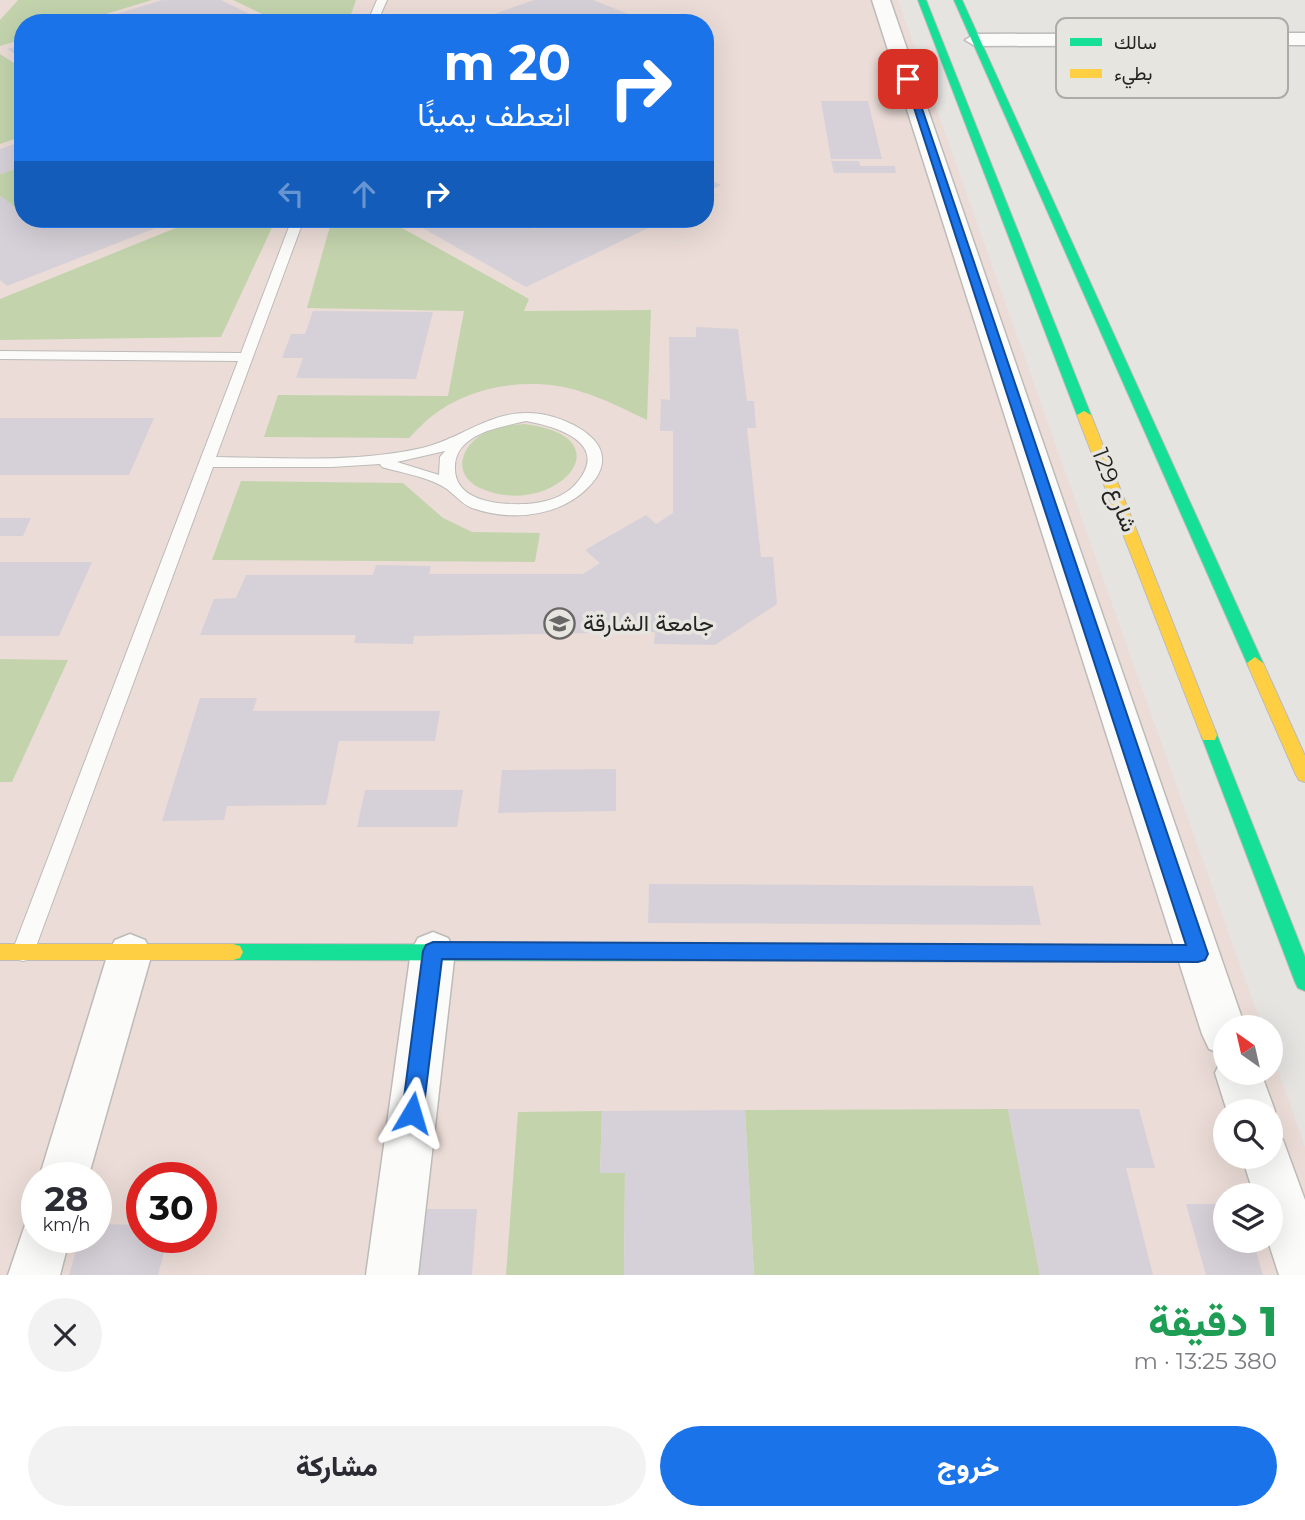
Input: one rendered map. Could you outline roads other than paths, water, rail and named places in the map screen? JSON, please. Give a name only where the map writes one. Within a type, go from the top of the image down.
[{"type":"street","points":[[881,0],[1219,1015]]},
{"type":"street","name":"شارع 129","points":[[922,0],[1305,982]]},
{"type":"street","points":[[958,0],[1305,775]]},
{"type":"street","points":[[975,40],[1056,40]]},
{"type":"street","points":[[392,1275],[433,951]]},
{"type":"street","points":[[0,952],[1198,954]]},
{"type":"street","points":[[68,1162],[130,953]]},
{"type":"street","points":[[1270,1169],[1305,1275]]},
{"type":"street","points":[[34,1275],[40,1253]]},
{"type":"lane","points":[[23,952],[295,228]]},
{"type":"lane","points":[[0,355],[246,357]]},
{"type":"lane","points":[[206,462],[370,461],[415,455],[455,443],[474,429],[498,421],[539,419],[575,429],[591,443],[596,460],[592,477],[576,493],[552,505],[523,510],[494,509],[469,500],[452,486],[414,470],[370,461]]},
{"type":"lane","points":[[452,486],[446,476],[445,465],[455,443]]},
{"type":"place","name":"جامعة الشارقة","points":[[560,623]]}]
